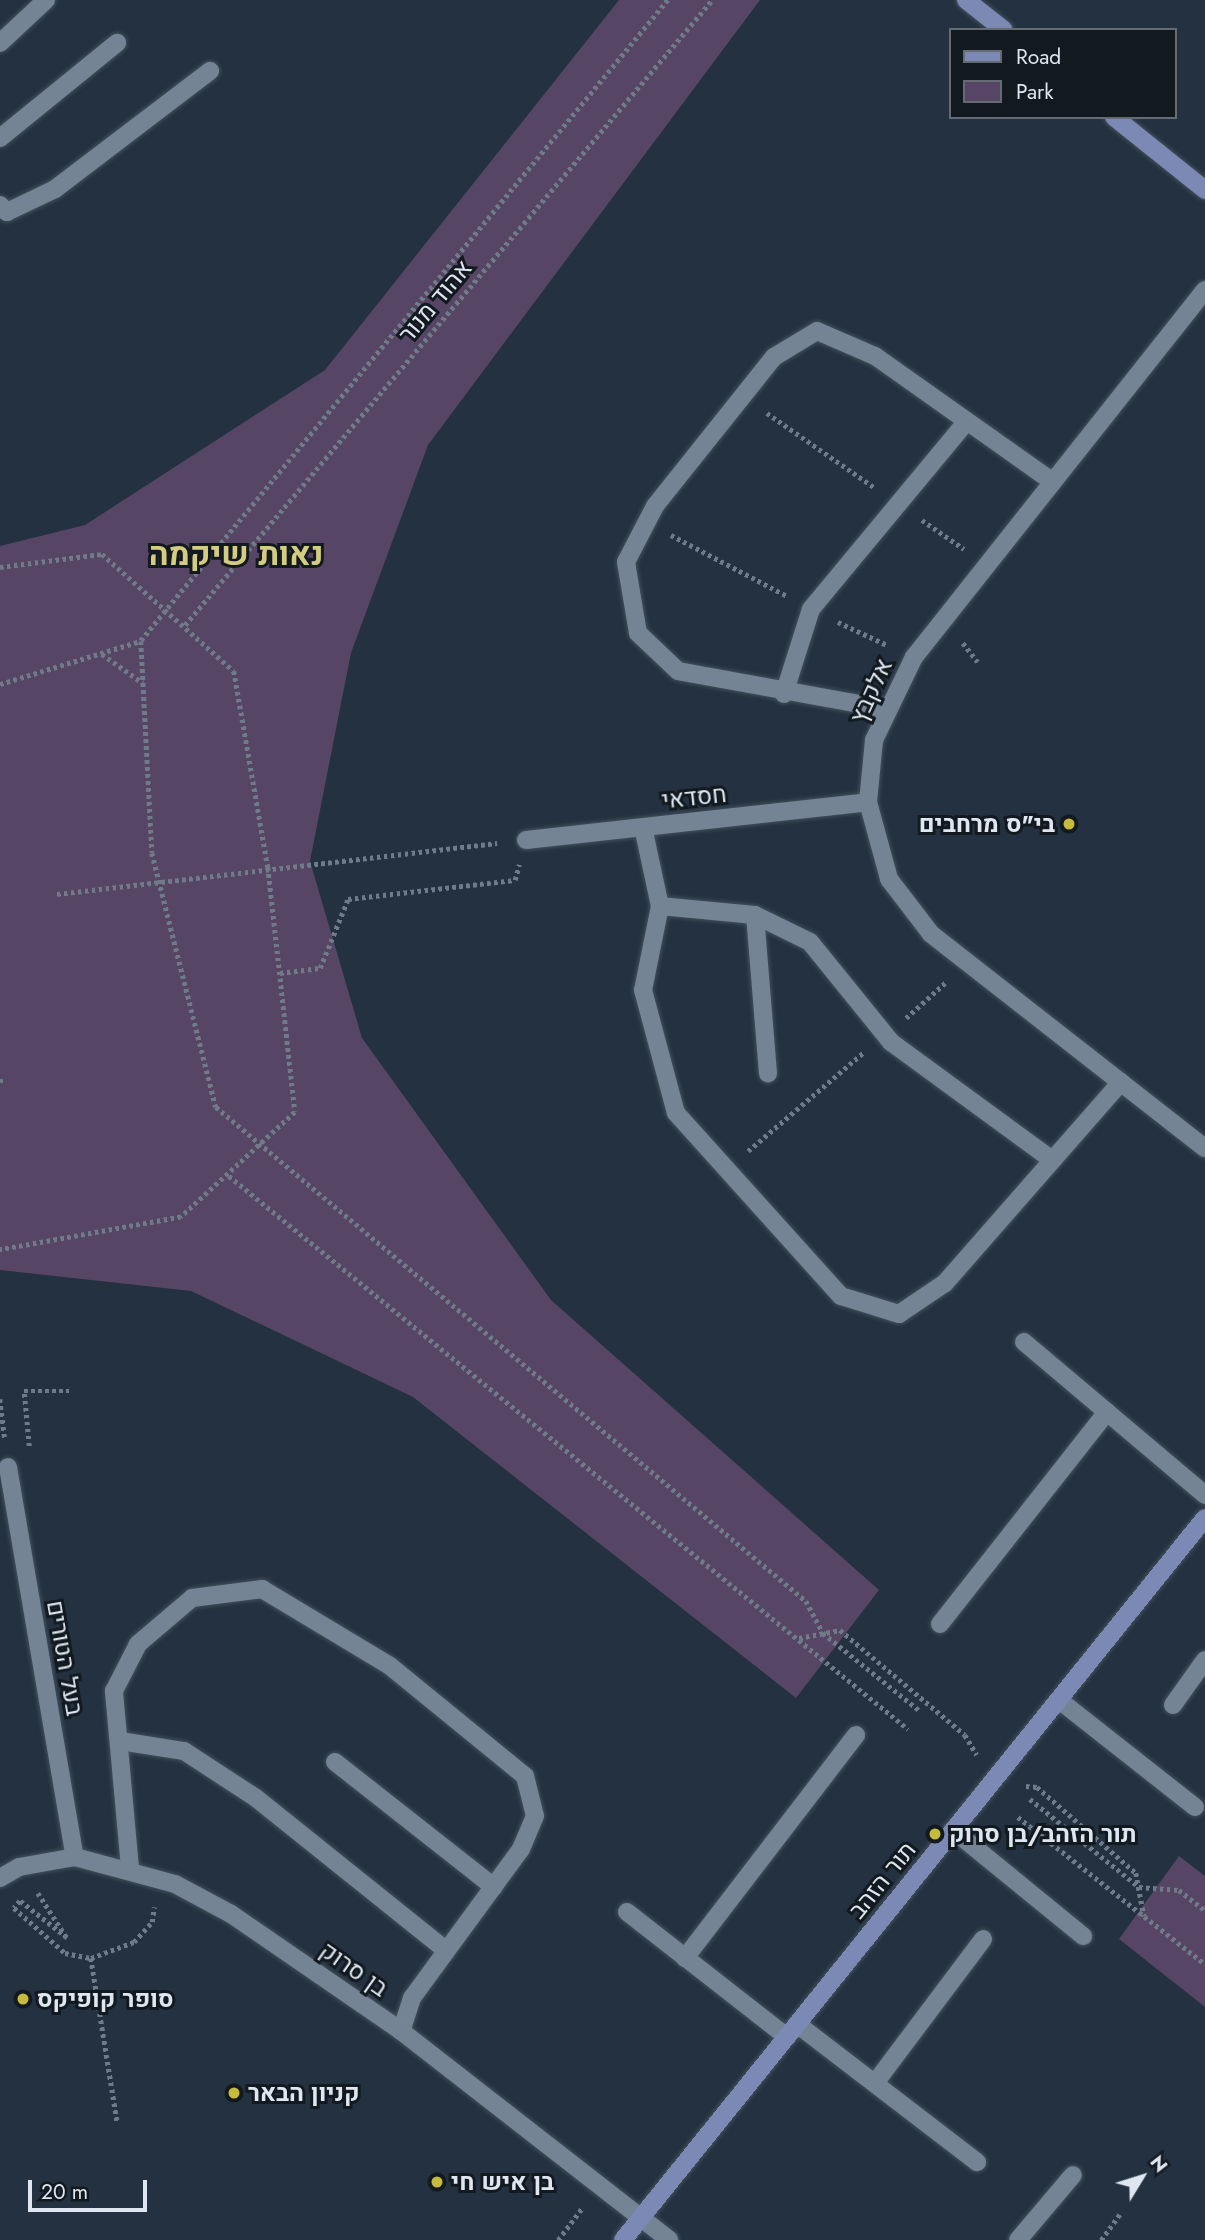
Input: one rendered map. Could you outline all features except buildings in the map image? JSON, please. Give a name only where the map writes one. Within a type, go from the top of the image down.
[{"type":"street","points":[[0,43],[46,0]]},
{"type":"street","points":[[966,0],[1001,28]]},
{"type":"street","points":[[0,138],[117,43]]},
{"type":"street","points":[[0,205],[7,212],[55,189],[210,71]]},
{"type":"street","points":[[1116,119],[1205,190]]},
{"type":"street","name":"אלקבץ","points":[[1205,290],[1050,480],[914,657],[874,740],[868,802],[889,879],[931,934],[1205,1148]]},
{"type":"street","points":[[887,709],[784,694],[678,671],[638,633],[626,562],[647,522],[741,395],[774,357],[817,331],[875,356],[1050,480]]},
{"type":"street","points":[[784,694],[811,609],[896,503],[967,422]]},
{"type":"street","name":"חסדאי","points":[[526,840],[868,802]]},
{"type":"street","points":[[643,827],[660,906],[643,990],[676,1112],[841,1296],[899,1314],[945,1283],[1121,1082]]},
{"type":"street","points":[[660,906],[755,915],[810,942],[884,1035],[1052,1160]]},
{"type":"street","points":[[755,915],[768,1073]]},
{"type":"street","points":[[1024,1342],[1205,1495]]},
{"type":"street","points":[[940,1624],[1107,1412]]},
{"type":"street","name":"בעל הטורים","points":[[8,1467],[75,1857]]},
{"type":"street","name":"תור הזהב","points":[[623,2240],[1205,1518]]},
{"type":"street","points":[[130,1868],[114,1691],[138,1644],[192,1598],[262,1589],[390,1666],[525,1776],[535,1816],[494,1887],[412,1998],[401,2031]]},
{"type":"street","points":[[1172,1705],[1205,1660]]},
{"type":"street","points":[[1059,1700],[1195,1807]]},
{"type":"street","points":[[685,1958],[856,1735]]},
{"type":"street","points":[[120,1741],[184,1751],[256,1798],[446,1950]]},
{"type":"street","points":[[335,1762],[494,1887]]},
{"type":"street","points":[[953,1830],[1083,1936]]},
{"type":"street","name":"בן סרוק","points":[[0,1878],[19,1867],[75,1857],[130,1868],[231,1913],[401,2031],[669,2240]]},
{"type":"street","points":[[627,1912],[685,1958],[874,2082],[977,2162]]},
{"type":"street","points":[[874,2082],[983,1939]]},
{"type":"street","points":[[1018,2240],[1073,2175]]},
{"type":"path","points":[[0,684],[141,641],[668,0]]},
{"type":"path","name":"אהוד מנור","points":[[185,625],[712,0]]},
{"type":"path","points":[[741,395],[985,563]]},
{"type":"path","points":[[647,522],[811,609],[914,657]]},
{"type":"path","points":[[0,567],[102,554],[234,671],[268,867],[295,1112],[260,1149],[181,1217],[0,1250]]},
{"type":"path","points":[[141,641],[158,883],[216,1107],[260,1149],[806,1601],[823,1633],[920,1711]]},
{"type":"path","points":[[101,653],[143,684]]},
{"type":"path","points":[[57,894],[268,867],[526,840],[515,880],[348,899],[320,968],[280,972]]},
{"type":"path","points":[[728,1169],[926,999]]},
{"type":"path","points":[[229,1176],[908,1729]]},
{"type":"path","points":[[0,1399],[8,1467],[30,1465],[24,1391],[69,1391]]},
{"type":"path","points":[[798,1639],[840,1630],[965,1735],[992,1782],[1037,1787],[1136,1873],[1144,1916]]},
{"type":"path","points":[[1030,1799],[1139,1887],[1180,1890],[1205,1910]]},
{"type":"path","points":[[1018,1817],[1205,1964]]},
{"type":"path","points":[[19,1867],[67,1938],[20,1901],[14,1908],[65,1953],[91,1958],[134,1942],[152,1922],[158,1879]]},
{"type":"path","points":[[91,1958],[117,2121]]},
{"type":"path","points":[[558,2240],[599,2185]]},
{"type":"path","points":[[1101,2240],[1120,2214]]},
{"type":"green space","points":[[619,0],[760,0],[428,445],[351,653],[310,861],[362,1038],[551,1300],[879,1590],[796,1698],[413,1397],[191,1291],[0,1270],[0,546],[85,525],[325,370]]},
{"type":"green space","points":[[1179,1856],[1205,1876],[1205,2007],[1119,1939]]},
{"type":"place","name":"בי\"ס מרחבים","points":[[1069,824]]},
{"type":"place","name":"תור הזהב/בן סרוק","points":[[935,1834]]},
{"type":"place","name":"סופר קופיקס","points":[[23,1999]]},
{"type":"place","name":"קניון הבאר","points":[[234,2093]]},
{"type":"place","name":"בן איש חי","points":[[437,2182]]},
{"type":"district","name":"נאות שיקמה","points":[[236,554]]}]
